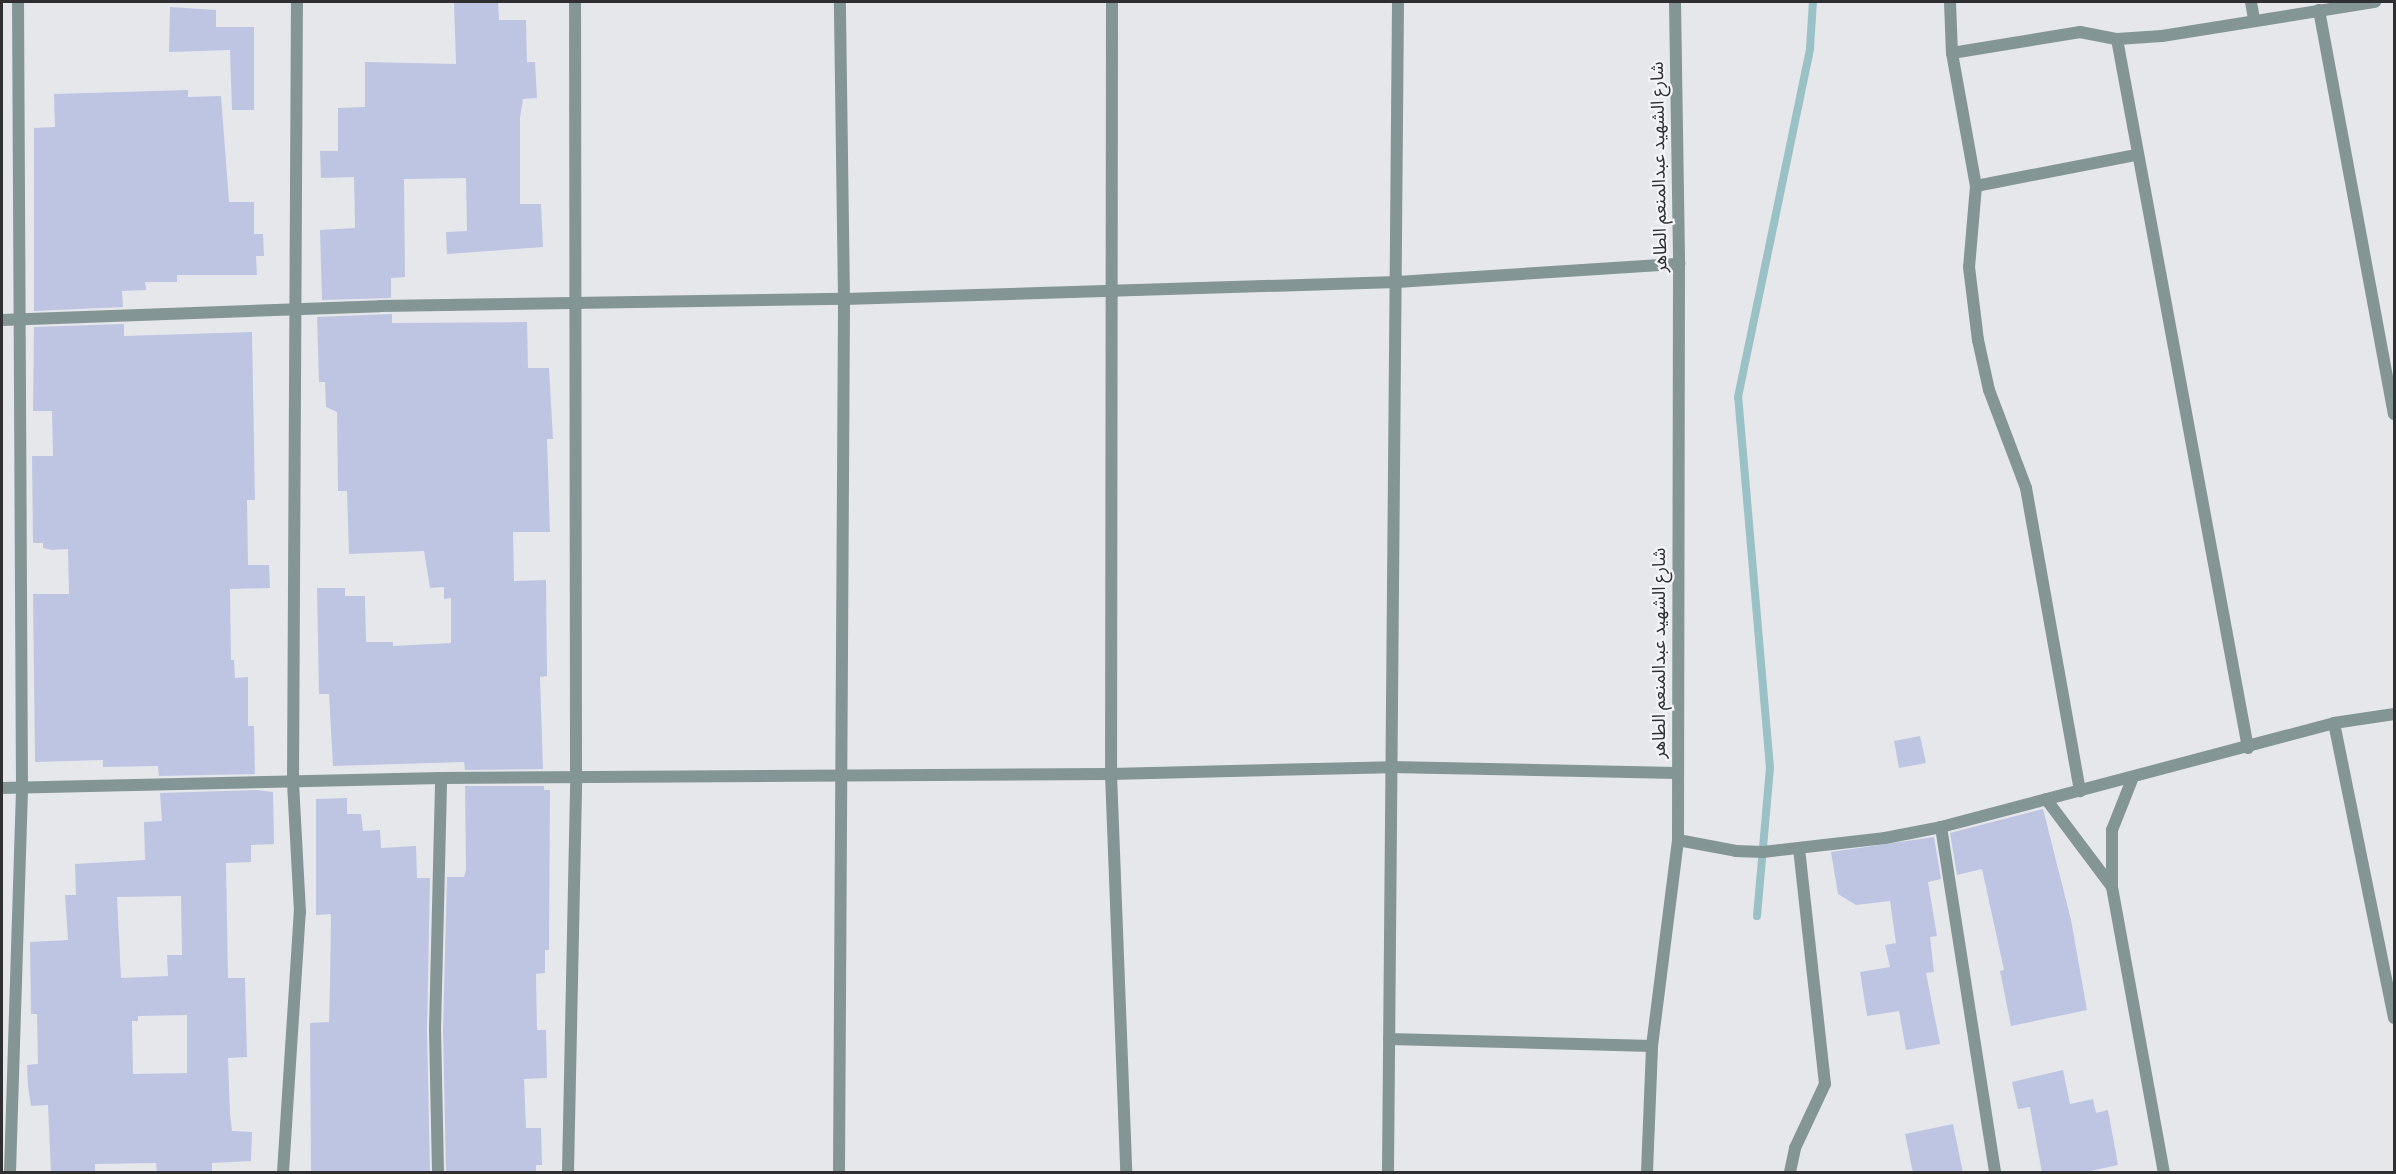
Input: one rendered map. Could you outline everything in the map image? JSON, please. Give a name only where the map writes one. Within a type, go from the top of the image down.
[{"type":"street","points":[[10,1173],[22,788],[18,2]]},
{"type":"street","points":[[283,1173],[300,912],[293,783],[293,309],[297,2]]},
{"type":"street","points":[[568,1173],[576,778],[575,2]]},
{"type":"street","points":[[839,1173],[844,299],[840,2]]},
{"type":"street","points":[[1112,2],[1111,774],[1125,1173]]},
{"type":"street","points":[[1388,1173],[1398,2]]},
{"type":"street","name":"شارع الشهيد عبدالمنعم الطاهر","points":[[1647,1173],[1652,1046],[1678,840],[1676,773],[1679,264],[1675,2]]},
{"type":"street","points":[[1950,2],[1952,53],[1976,186],[1969,267],[1978,340],[1989,390],[2026,488],[2080,790]]},
{"type":"street","points":[[2251,2],[2254,19]]},
{"type":"street","points":[[1952,53],[2080,32],[2117,39],[2162,36],[2254,19],[2375,2]]},
{"type":"street","points":[[2319,10],[2391,377],[2394,414]]},
{"type":"street","points":[[2117,39],[2135,155],[2248,748]]},
{"type":"street","points":[[1976,186],[2135,155]]},
{"type":"street","points":[[2,320],[293,309],[577,302],[844,299],[1397,282],[1679,264]]},
{"type":"street","points":[[1678,840],[1736,851],[1799,849],[1941,827],[2248,748],[2334,723],[2394,714]]},
{"type":"street","points":[[2334,723],[2394,1018]]},
{"type":"street","points":[[2,788],[441,778],[840,773],[1111,774],[1390,767],[1676,773]]},
{"type":"street","points":[[2133,777],[2112,830],[2112,887],[2164,1173]]},
{"type":"street","points":[[438,1173],[435,1030],[441,778]]},
{"type":"street","points":[[2046,799],[2112,887]]},
{"type":"street","points":[[1941,827],[1995,1173]]},
{"type":"street","points":[[1790,1173],[1795,1148],[1825,1084],[1799,849]]},
{"type":"street","points":[[1389,1039],[1652,1046]]},
{"type":"building","points":[[454,2],[498,2],[499,20],[526,20],[527,62],[535,62],[537,98],[523,99],[520,118],[520,204],[541,204],[543,247],[447,254],[446,232],[467,231],[466,178],[404,179],[405,277],[391,278],[391,298],[322,300],[320,230],[355,228],[354,177],[321,178],[320,151],[338,151],[338,108],[365,107],[365,62],[456,64]]},
{"type":"building","points":[[170,7],[216,10],[216,27],[254,27],[254,110],[232,110],[230,50],[169,52]]},
{"type":"building","points":[[188,90],[188,97],[221,96],[229,202],[254,202],[254,234],[263,234],[264,256],[256,256],[257,275],[177,275],[177,282],[145,282],[146,290],[122,291],[123,307],[34,311],[34,128],[55,127],[54,94]]},
{"type":"building","points":[[392,314],[392,323],[527,322],[528,368],[549,368],[553,439],[547,439],[550,532],[513,532],[514,581],[546,580],[547,676],[540,677],[543,769],[465,770],[464,762],[333,766],[329,694],[319,694],[317,588],[345,588],[345,596],[365,596],[366,642],[393,642],[393,646],[451,643],[451,598],[444,599],[444,587],[430,588],[424,551],[349,554],[347,491],[338,491],[337,412],[326,407],[325,382],[319,382],[317,317]]},
{"type":"building","points":[[124,324],[124,336],[252,332],[255,500],[247,500],[248,565],[269,565],[270,588],[230,589],[231,660],[234,660],[235,678],[248,677],[248,726],[254,726],[255,774],[159,776],[158,766],[103,767],[103,760],[35,762],[33,594],[69,594],[68,549],[52,550],[43,548],[43,543],[33,543],[32,456],[53,456],[52,411],[33,411],[34,327]]},
{"type":"building","points":[[1920,736],[1926,763],[1899,768],[1894,741]]},
{"type":"building","points":[[465,786],[544,786],[544,790],[550,790],[549,950],[545,950],[545,973],[536,974],[537,1030],[546,1030],[547,1078],[524,1079],[526,1128],[541,1128],[542,1165],[536,1165],[536,1173],[446,1173],[443,1030],[447,877],[464,877],[466,870]]},
{"type":"building","points":[[256,790],[273,792],[274,844],[251,845],[251,862],[226,863],[228,978],[245,978],[247,1057],[228,1058],[230,1114],[232,1131],[252,1132],[251,1161],[212,1163],[212,1173],[157,1173],[156,1163],[95,1164],[95,1173],[51,1173],[48,1105],[31,1106],[28,1086],[27,1065],[38,1064],[37,1014],[31,1014],[30,942],[68,940],[65,895],[76,895],[75,864],[145,860],[144,822],[162,821],[160,793]],"holes":[[[181,896],[182,955],[167,955],[168,976],[121,978],[117,897]],[[187,1015],[187,1073],[133,1074],[132,1021],[138,1021],[138,1016]]]},
{"type":"building","points":[[347,798],[347,814],[361,814],[363,831],[380,830],[381,848],[416,846],[417,878],[430,878],[427,1030],[430,1173],[311,1173],[310,1023],[329,1022],[331,914],[316,915],[316,799]]},
{"type":"building","points":[[2043,809],[2071,920],[2087,1010],[2011,1026],[2000,971],[2004,970],[1982,869],[1957,875],[1950,833]]},
{"type":"building","points":[[1934,837],[1941,879],[1928,882],[1937,936],[1930,937],[1934,972],[1926,973],[1940,1044],[1906,1050],[1899,1011],[1867,1016],[1860,972],[1890,967],[1885,945],[1896,943],[1890,901],[1856,905],[1838,894],[1831,852]]},
{"type":"building","points":[[2063,1070],[2070,1104],[2093,1099],[2096,1113],[2108,1110],[2118,1165],[2081,1173],[2042,1173],[2030,1107],[2018,1109],[2012,1082]]},
{"type":"building","points":[[1953,1124],[1963,1173],[1913,1173],[1905,1134]]},
{"type":"waterway","points":[[1757,916],[1770,768],[1738,397],[1810,48],[1813,2]]}]
